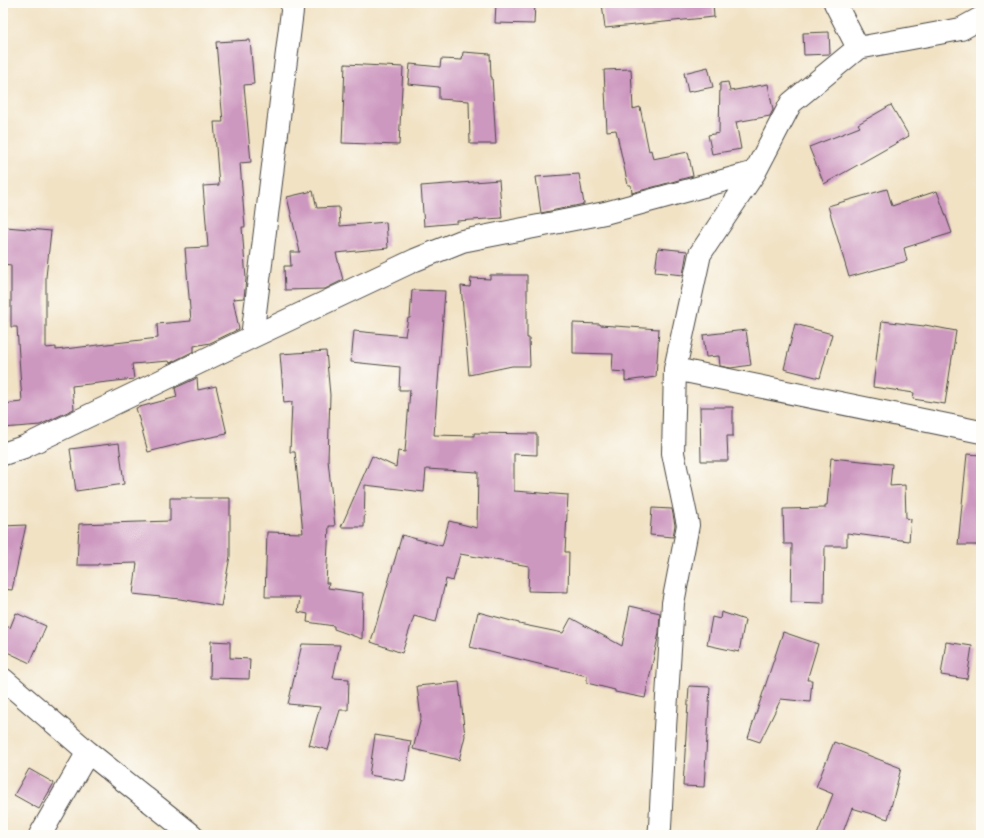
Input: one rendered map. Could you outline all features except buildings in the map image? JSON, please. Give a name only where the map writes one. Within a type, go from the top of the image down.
[{"type":"street","points":[[252,337],[293,3]]},
{"type":"street","points":[[835,3],[858,48]]},
{"type":"street","points":[[659,835],[673,603],[688,525],[673,453],[675,369],[700,254],[754,172],[791,103],[858,48],[961,29],[981,18]]},
{"type":"street","points":[[3,454],[24,447],[415,260],[462,241],[605,213],[754,172]]},
{"type":"street","points":[[675,369],[981,432]]},
{"type":"street","points":[[3,679],[88,752],[192,835]]},
{"type":"street","points":[[40,835],[88,752]]}]
